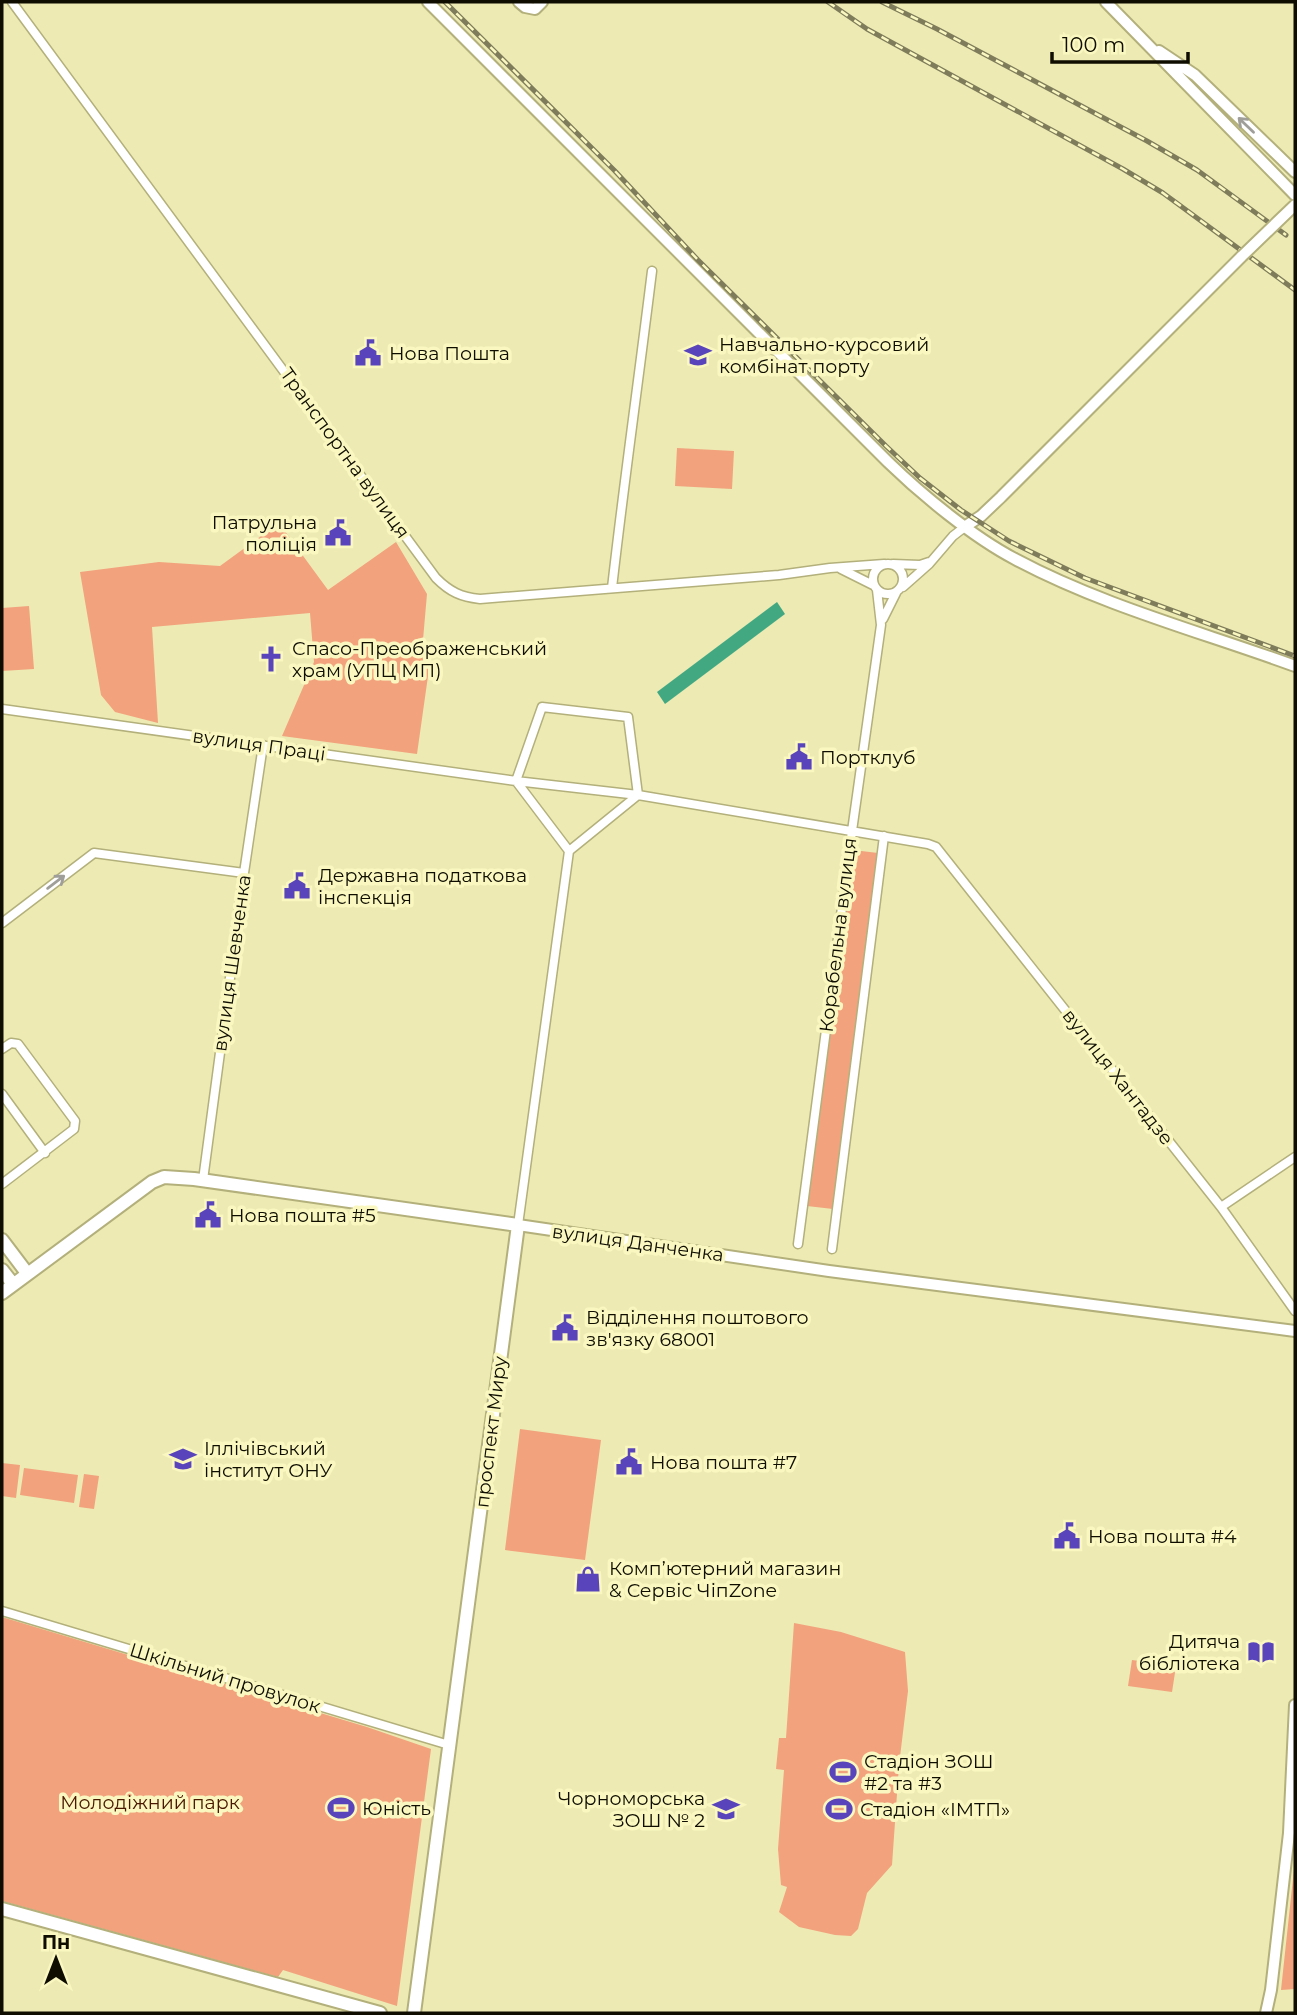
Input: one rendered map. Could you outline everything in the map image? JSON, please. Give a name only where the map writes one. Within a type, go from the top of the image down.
[{"type":"main road","name":"вулиця Данченка","points":[[2,1293],[152,1182],[164,1177],[203,1180],[518,1225]]},
{"type":"main road","name":"проспект Миру","points":[[414,2013],[518,1225]]},
{"type":"main road","points":[[2,1240],[27,1273]]},
{"type":"main road","points":[[2,1269],[13,1284]]},
{"type":"main road","points":[[2,1909],[380,2013]]},
{"type":"street","name":"Транспортна вулиця","points":[[12,2],[414,547],[445,587],[456,594],[480,599],[886,564],[920,565],[934,559]]},
{"type":"street","points":[[428,2],[905,478],[966,526],[1013,558],[1048,576],[1295,666]]},
{"type":"street","points":[[519,2],[525,7],[535,9],[542,2]]},
{"type":"street","points":[[1106,2],[1295,195]]},
{"type":"street","points":[[1140,38],[1195,75],[1295,172]]},
{"type":"street","points":[[835,568],[845,570],[887,595],[898,591],[934,559],[953,536],[1001,497],[1295,205]]},
{"type":"street","points":[[612,588],[652,271]]},
{"type":"street","points":[[886,564],[895,566],[902,572],[903,578],[881,625],[873,574],[886,564]]},
{"type":"street","name":"Корабельна вулиця","points":[[798,1244],[881,625]]},
{"type":"street","points":[[638,795],[628,717],[542,707],[516,780],[569,851],[638,795],[884,836]]},
{"type":"street","name":"вулиця Праці","points":[[2,709],[638,795]]},
{"type":"street","name":"вулиця Шевченка","points":[[203,1180],[263,746]]},
{"type":"street","name":"Корабельна вулиця","points":[[832,1249],[884,836]]},
{"type":"street","name":"вулиця Хантадзе","points":[[884,836],[936,847],[1221,1207],[1272,1275],[1295,1311]]},
{"type":"street","name":"проспект Миру","points":[[518,1225],[569,851]]},
{"type":"street","points":[[2,923],[94,853],[244,873]]},
{"type":"street","points":[[2,1049],[15,1042],[18,1044],[75,1121],[74,1129],[2,1184]]},
{"type":"street","points":[[2,1094],[45,1153]]},
{"type":"street","points":[[1221,1207],[1295,1157]]},
{"type":"street","name":"вулиця Данченка","points":[[518,1225],[829,1271],[1295,1331]]},
{"type":"street","name":"Шкільний провулок","points":[[2,1611],[449,1745]]},
{"type":"street","points":[[1266,2013],[1289,1833],[1295,1705]]},
{"type":"green space","points":[[677,448],[734,451],[732,489],[675,486]]},
{"type":"green space","points":[[279,523],[328,590],[396,542],[427,594],[422,651],[429,669],[417,754],[282,736],[314,662],[310,613],[152,627],[158,723],[115,712],[101,695],[80,572],[159,562],[220,566]]},
{"type":"green space","points":[[29,606],[34,669],[2,671],[2,608]]},
{"type":"green space","points":[[853,850],[878,853],[833,1209],[807,1206]]},
{"type":"green space","points":[[520,1429],[601,1440],[585,1560],[505,1550]]},
{"type":"green space","points":[[2,1463],[20,1465],[16,1498],[2,1496]]},
{"type":"green space","points":[[24,1468],[78,1475],[74,1503],[20,1495]]},
{"type":"green space","points":[[84,1474],[99,1476],[94,1509],[79,1507]]},
{"type":"green space","name":"Молодіжний парк","points":[[2,1617],[367,1727],[431,1749],[397,2006],[283,1970],[278,1977],[2,1901]]},
{"type":"green space","name":"Стадіон «ІМТП»","points":[[794,1623],[841,1632],[905,1652],[908,1691],[899,1765],[892,1865],[867,1893],[858,1929],[851,1936],[799,1927],[779,1912],[787,1887],[781,1885],[778,1849],[784,1770],[776,1769],[779,1738],[786,1738]]},
{"type":"green space","points":[[1132,1660],[1176,1666],[1172,1692],[1128,1686]]},
{"type":"green space","points":[[1295,1860],[1295,1989],[1281,1990]]},
{"type":"shaded area","points":[[777,602],[785,614],[665,704],[657,692]]},
{"type":"railway","points":[[445,2],[614,170],[698,260],[886,446],[920,478],[961,510],[1009,541],[1085,578],[1295,656]]},
{"type":"railway","points":[[828,2],[867,29],[1163,193],[1295,290]]},
{"type":"railway","points":[[882,2],[1147,141],[1197,170],[1286,235]]},
{"type":"place","name":"Нова Пошта","points":[[368,353]]},
{"type":"place","name":"Навчально-курсовий комбінат порту","points":[[698,355]]},
{"type":"place","name":"Патрульна поліція","points":[[338,533]]},
{"type":"place","name":"Спасо-Преображенський храм (УПЦ МП)","points":[[271,659]]},
{"type":"place","name":"Портклуб","points":[[799,757]]},
{"type":"place","name":"Державна податкова інспекція","points":[[297,886]]},
{"type":"place","name":"Нова пошта #5","points":[[208,1215]]},
{"type":"place","name":"Відділення поштового зв'язку 68001","points":[[565,1328]]},
{"type":"place","name":"Іллічівський інститут ОНУ","points":[[183,1459]]},
{"type":"place","name":"Нова пошта #7","points":[[629,1462]]},
{"type":"place","name":"Нова пошта #4","points":[[1067,1536]]},
{"type":"place","name":"Комп’ютерний магазин & Сервіс ЧіпZone","points":[[588,1579]]},
{"type":"place","name":"Дитяча бібліотека","points":[[1261,1652]]},
{"type":"place","name":"Стадіон ЗОШ #2 та #3","points":[[843,1772]]},
{"type":"place","name":"Юність","points":[[341,1808]]},
{"type":"place","name":"Чорноморська ЗОШ № 2","points":[[726,1809]]},
{"type":"place","name":"Стадіон «ІМТП»","points":[[839,1809]]}]
